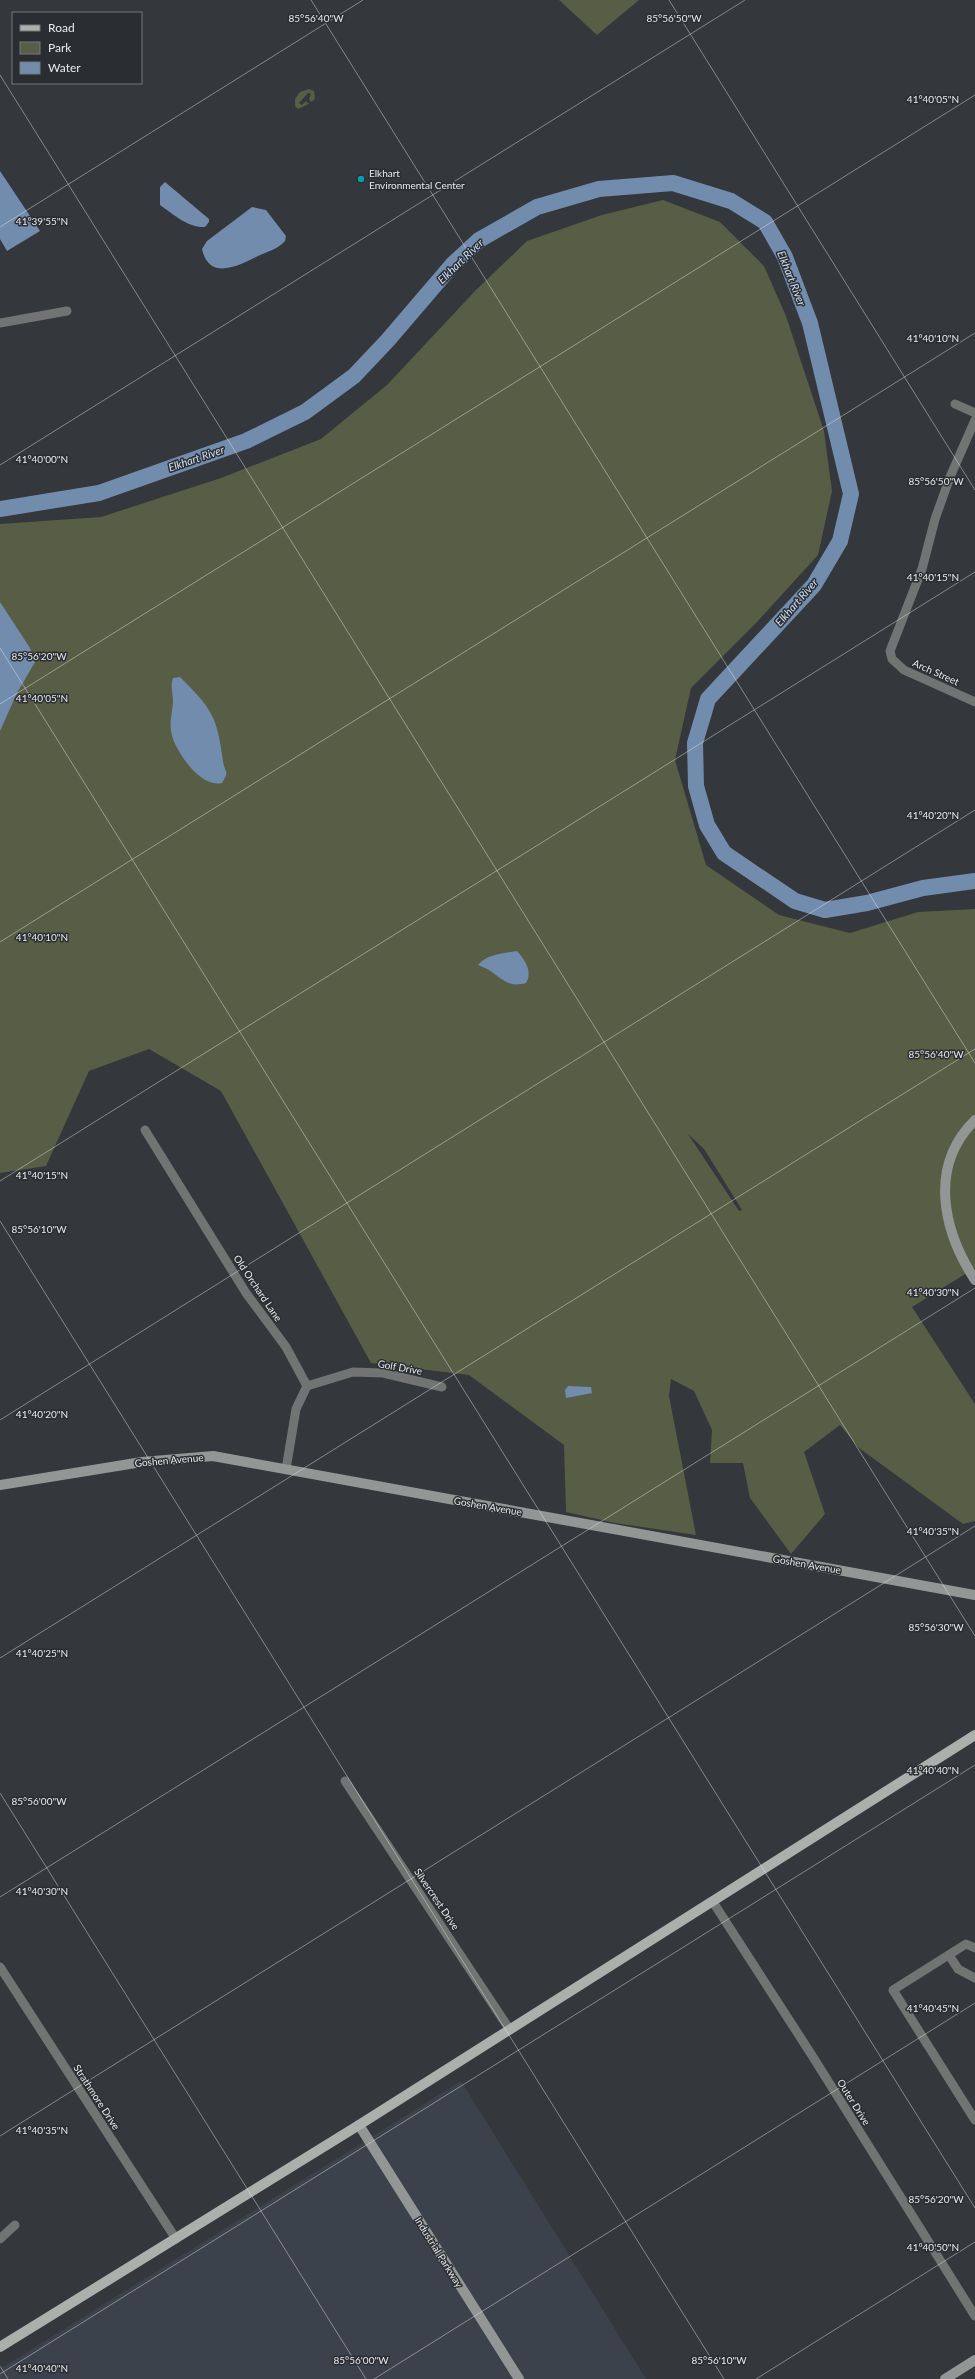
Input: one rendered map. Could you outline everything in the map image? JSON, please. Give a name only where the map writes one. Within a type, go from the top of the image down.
[{"type":"main road","points":[[0,2346],[359,2126],[975,1735]]},
{"type":"street","points":[[0,323],[67,311]]},
{"type":"street","points":[[955,404],[975,413]]},
{"type":"street","name":"Arch Street","points":[[975,420],[950,477],[935,519],[922,569],[891,642],[890,651],[892,659],[904,670],[975,702]]},
{"type":"street","points":[[975,1120],[958,1142],[950,1161],[946,1179],[945,1198],[947,1220],[954,1241],[975,1280]]},
{"type":"street","name":"Old Orchard Lane","points":[[145,1130],[246,1293],[286,1347],[307,1386]]},
{"type":"street","name":"Golf Drive","points":[[307,1386],[353,1372],[383,1373],[442,1387]]},
{"type":"street","points":[[286,1469],[296,1409],[307,1386]]},
{"type":"street","name":"Goshen Avenue","points":[[1,1482],[142,1462],[213,1456],[975,1596]]},
{"type":"street","name":"Silvercrest Drive","points":[[344,1781],[510,2030]]},
{"type":"street","name":"Outer Drive","points":[[713,1902],[809,2050],[975,2316]]},
{"type":"street","points":[[974,2117],[893,1990],[966,1944],[975,1948]]},
{"type":"street","points":[[949,1955],[958,1969],[975,1978]]},
{"type":"street","name":"Strathmore Drive","points":[[0,1967],[176,2239]]},
{"type":"street","name":"Industrial Parkway","points":[[359,2126],[519,2379]]},
{"type":"street","points":[[0,2239],[15,2225]]},
{"type":"street","points":[[945,2379],[975,2360]]},
{"type":"shaded area","points":[[461,2081],[646,2379],[0,2379],[0,2369]]},
{"type":"green space","points":[[559,0],[639,0],[597,35]]},
{"type":"green space","points":[[309,89],[314,91],[315,99],[311,102],[309,99],[311,94],[308,93],[299,103],[302,105],[306,101],[309,104],[298,109],[295,106],[295,99],[300,92]]},
{"type":"green space","points":[[663,200],[720,222],[764,266],[786,316],[824,431],[832,491],[818,555],[757,622],[691,688],[675,760],[706,865],[779,915],[850,933],[918,912],[975,909],[975,1268],[912,1307],[975,1404],[975,1521],[963,1524],[859,1448],[840,1425],[804,1452],[825,1514],[791,1554],[750,1498],[743,1463],[710,1463],[712,1430],[694,1391],[671,1379],[669,1396],[696,1535],[615,1523],[566,1512],[564,1445],[469,1375],[371,1363],[221,1091],[149,1049],[89,1071],[46,1166],[0,1173],[0,524],[101,517],[221,478],[321,439],[387,385],[475,291],[527,241],[602,215]],"holes":[[[688,1134],[704,1149],[742,1210],[739,1211]]]},
{"type":"water","points":[[0,171],[40,231],[7,251],[0,239]]},
{"type":"water","points":[[165,182],[209,219],[209,222],[205,227],[199,227],[187,223],[160,205],[160,187]]},
{"type":"water","points":[[252,207],[266,210],[286,236],[285,241],[272,250],[233,267],[218,268],[211,265],[206,259],[202,249],[207,241]]},
{"type":"water","points":[[0,602],[30,648],[35,662],[17,693],[0,731]]},
{"type":"water","points":[[180,677],[206,706],[215,723],[226,772],[226,776],[222,783],[214,783],[206,780],[192,769],[180,753],[173,739],[171,724],[173,702],[172,684],[173,678]]},
{"type":"water","points":[[517,951],[527,966],[529,975],[526,983],[515,984],[506,982],[488,969],[478,965],[486,958],[491,956]]},
{"type":"water","points":[[568,1386],[591,1387],[592,1393],[566,1398],[565,1390]]},
{"type":"waterway","name":"Elkhart River","points":[[0,509],[99,493],[246,441],[305,412],[354,376],[388,340],[453,264],[479,240],[537,207],[599,189],[673,183],[731,201],[765,222],[785,257],[810,323],[851,494],[840,541],[814,585],[708,699],[695,743],[696,786],[707,825],[724,853],[795,901],[825,910],[867,903],[923,888],[975,881]]},
{"type":"place","name":"Elkhart Environmental Center","points":[[361,179]]}]
